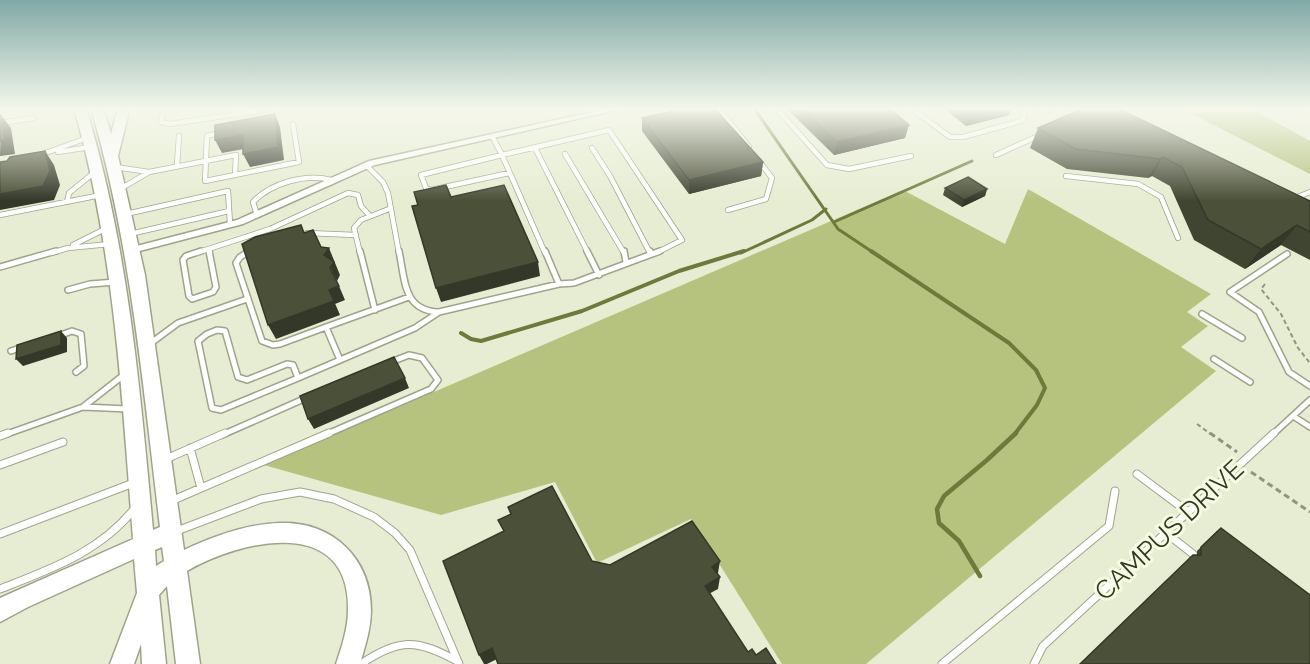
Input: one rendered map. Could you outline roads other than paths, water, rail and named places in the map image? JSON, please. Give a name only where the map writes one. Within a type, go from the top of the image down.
[{"type":"main road","points":[[90,139],[112,244],[128,370],[154,664]]},
{"type":"main road","points":[[106,139],[130,242],[147,345],[188,664]]},
{"type":"main road","points":[[113,163],[118,139]]},
{"type":"main road","points":[[122,664],[148,594],[156,582],[177,565],[223,543],[260,532],[283,531],[303,533],[320,540],[335,550],[346,562],[354,578],[359,603],[357,634],[348,664]]},
{"type":"main road","points":[[0,611],[7,597],[170,533]]},
{"type":"street","points":[[130,242],[230,224],[366,165],[392,157],[478,139]]},
{"type":"lane","points":[[177,165],[179,139]]},
{"type":"lane","points":[[207,139],[205,181],[299,162],[295,139]]},
{"type":"lane","points":[[494,139],[559,284]]},
{"type":"lane","points":[[509,173],[431,189],[426,188],[421,175],[572,139]]},
{"type":"lane","points":[[366,165],[383,182],[388,193],[389,208],[411,302],[421,310],[439,312],[559,284],[574,283],[599,275],[682,240],[615,139]]},
{"type":"lane","points":[[728,210],[766,199],[772,178],[742,139]]},
{"type":"lane","points":[[804,139],[827,165],[839,169],[911,156]]},
{"type":"lane","points":[[996,155],[1031,139]]},
{"type":"lane","points":[[47,153],[91,142]]},
{"type":"lane","points":[[33,157],[91,142]]},
{"type":"lane","points":[[535,148],[599,275]]},
{"type":"lane","points":[[592,148],[616,187],[651,254]]},
{"type":"lane","points":[[565,154],[623,249],[626,262]]},
{"type":"lane","points":[[119,190],[149,172],[236,155],[235,175]]},
{"type":"lane","points":[[113,163],[149,172]]},
{"type":"lane","points":[[67,202],[69,193],[98,170]]},
{"type":"lane","points":[[257,214],[253,202],[261,194],[283,184],[316,176],[331,180]]},
{"type":"lane","points":[[1066,176],[1138,184],[1161,197],[1178,238]]},
{"type":"lane","points":[[124,215],[228,191],[230,224]]},
{"type":"lane","points":[[1288,200],[1310,192]]},
{"type":"lane","points":[[209,249],[216,287],[213,292],[192,299],[189,296],[183,260],[186,256],[265,231],[348,193],[358,195],[361,206],[370,216]]},
{"type":"lane","points":[[0,215],[102,195]]},
{"type":"lane","points":[[375,310],[355,225],[389,208]]},
{"type":"lane","points":[[130,242],[229,211]]},
{"type":"lane","points":[[68,248],[109,227]]},
{"type":"lane","points":[[299,236],[315,231],[356,235]]},
{"type":"lane","points":[[0,267],[68,248],[112,244]]},
{"type":"lane","points":[[254,249],[240,257],[236,263],[259,336],[266,344],[280,344],[409,297]]},
{"type":"lane","points":[[1287,254],[1230,292],[1259,312],[1289,372],[1310,386]]},
{"type":"lane","points":[[68,290],[90,284],[117,282]]},
{"type":"lane","points":[[147,345],[178,323],[246,299]]},
{"type":"lane","points":[[298,378],[293,365],[286,364],[247,380],[238,377],[225,331],[218,329],[204,334],[198,341],[212,408],[221,410],[298,378],[421,325],[439,312]]},
{"type":"lane","points":[[1202,314],[1242,338]]},
{"type":"lane","points":[[326,327],[340,360]]},
{"type":"lane","points":[[52,338],[72,331],[81,334],[84,366],[76,372]]},
{"type":"lane","points":[[11,351],[31,344]]},
{"type":"lane","points":[[166,503],[431,389],[438,380],[422,358],[409,355],[382,366]]},
{"type":"lane","points":[[1214,359],[1250,382]]},
{"type":"lane","points":[[83,407],[128,370]]},
{"type":"lane","points":[[161,461],[318,393]]},
{"type":"lane","name":"CAMPUS DRIVE","points":[[1034,664],[1043,646],[1310,400]]},
{"type":"lane","points":[[0,436],[83,407],[119,407],[132,411]]},
{"type":"lane","points":[[1293,416],[1310,427]]},
{"type":"lane","points":[[0,465],[63,442]]},
{"type":"lane","points":[[190,448],[201,488]]},
{"type":"lane","points":[[1137,474],[1188,512]]},
{"type":"lane","points":[[0,534],[140,490]]},
{"type":"lane","points":[[7,597],[94,548],[113,534],[126,521],[140,490]]},
{"type":"lane","points":[[942,664],[1109,526],[1115,491]]},
{"type":"lane","points":[[170,533],[261,499],[300,492],[344,504],[374,517],[395,533],[410,550],[458,663]]},
{"type":"lane","points":[[1166,532],[1193,554]]},
{"type":"lane","points":[[361,664],[381,649],[403,642],[429,645],[458,663]]},
{"type":"waterway","points":[[776,139],[825,210]]},
{"type":"waterway","points":[[834,222],[972,161]]},
{"type":"waterway","points":[[741,253],[812,220],[825,210]]},
{"type":"waterway","points":[[825,210],[838,229],[1009,343],[1036,370],[1045,388],[1037,405],[1014,435]]},
{"type":"waterway","points":[[461,333],[471,339],[481,341],[582,311],[679,271],[744,251]]},
{"type":"waterway","points":[[980,576],[959,541],[939,523],[937,509],[944,496],[1014,435]]}]
